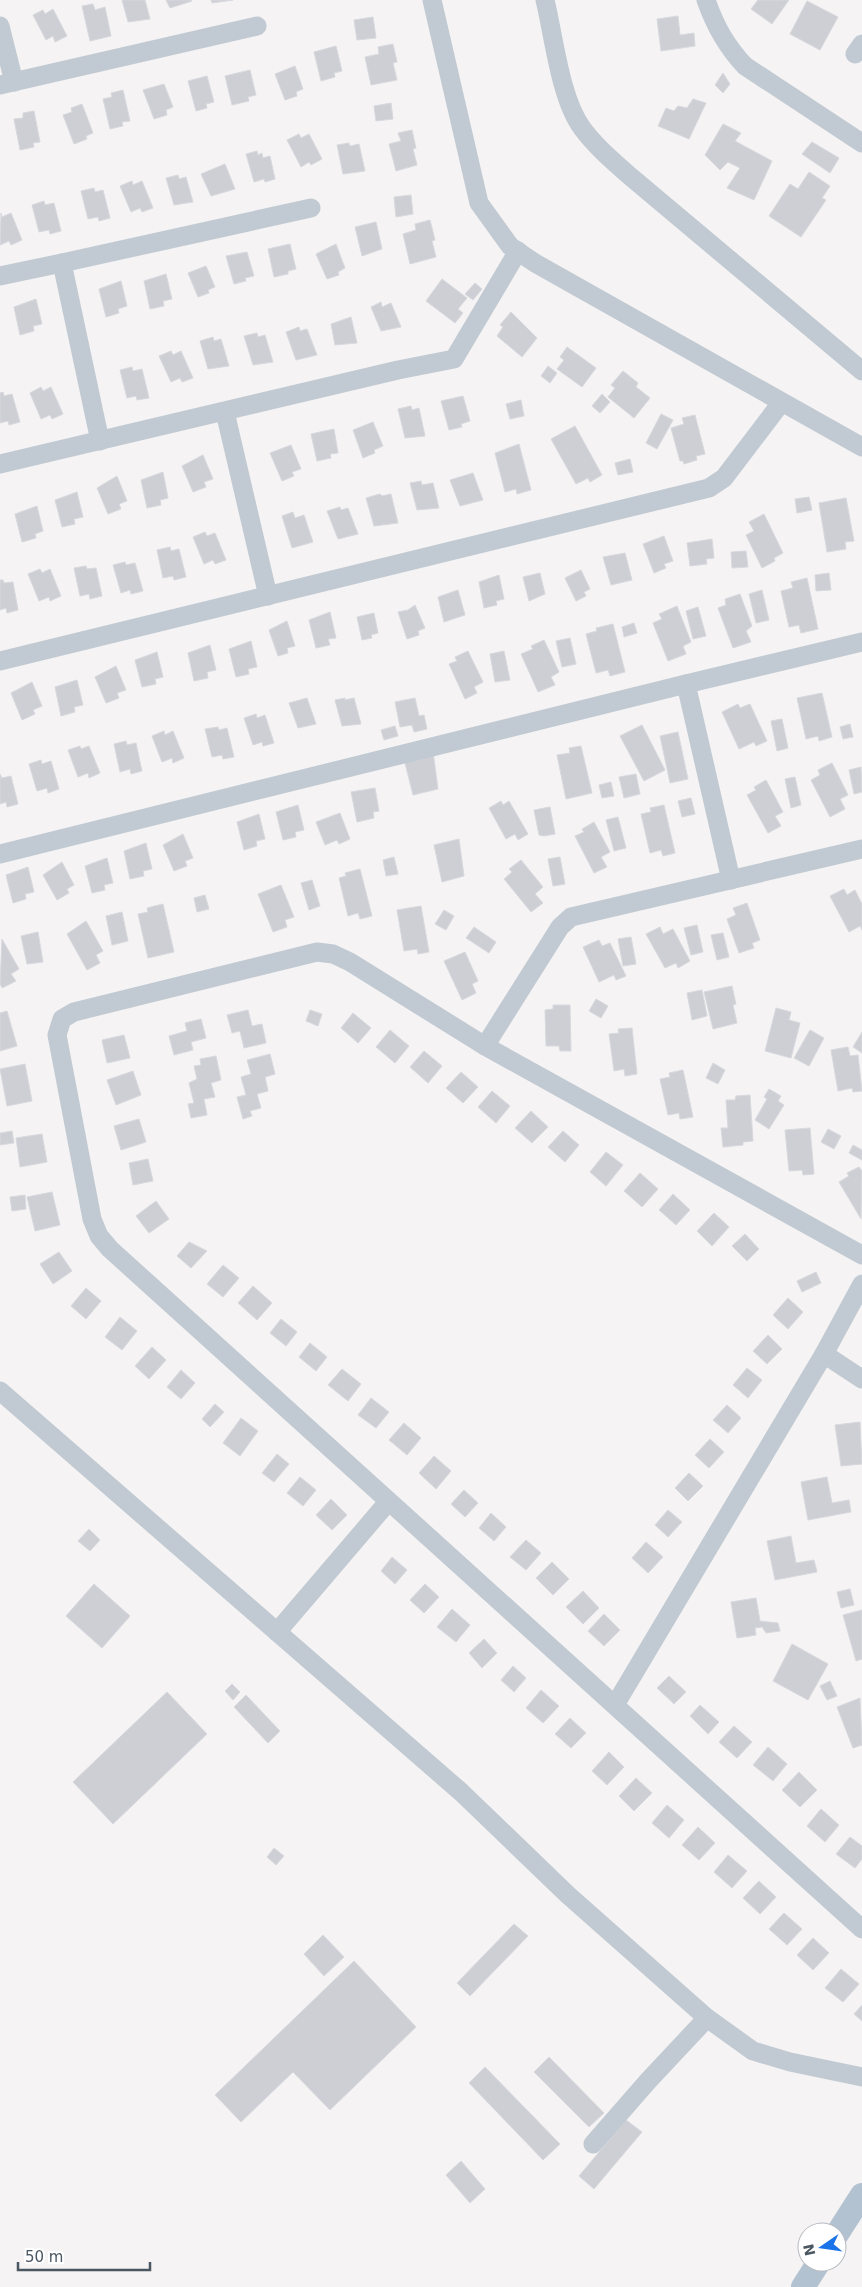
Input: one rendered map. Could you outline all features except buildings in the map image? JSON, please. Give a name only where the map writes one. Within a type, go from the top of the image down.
[{"type":"main road","points":[[845,2222],[862,2195]]},
{"type":"main road","points":[[803,2287],[813,2272]]},
{"type":"street","points":[[432,0],[479,204],[496,229],[518,251],[781,403],[862,447]]},
{"type":"street","points":[[545,0],[568,100],[581,128],[604,153],[862,371]]},
{"type":"street","points":[[706,0],[714,23],[729,49],[745,66],[862,143]]},
{"type":"street","points":[[0,26],[7,84],[257,26]]},
{"type":"street","points":[[0,276],[311,208]]},
{"type":"street","points":[[0,464],[398,370],[454,359],[518,251]]},
{"type":"street","points":[[62,263],[100,441]]},
{"type":"street","points":[[0,662],[709,488],[724,478],[781,403]]},
{"type":"street","points":[[225,412],[268,596]]},
{"type":"street","points":[[0,854],[862,642]]},
{"type":"street","points":[[686,684],[731,880]]},
{"type":"street","points":[[486,1046],[560,928],[571,917],[862,849]]},
{"type":"street","points":[[862,1255],[486,1046],[350,962],[333,954],[317,952],[74,1012],[62,1020],[57,1035],[92,1219],[99,1236],[110,1249],[862,1929]]},
{"type":"street","points":[[615,1705],[824,1354],[862,1284]]},
{"type":"street","points":[[824,1354],[862,1379]]},
{"type":"street","points":[[0,1391],[461,1792],[568,1895],[707,2018],[753,2051],[790,2062],[862,2077]]},
{"type":"street","points":[[277,1632],[388,1502]]},
{"type":"street","points":[[593,2144],[707,2018]]}]
